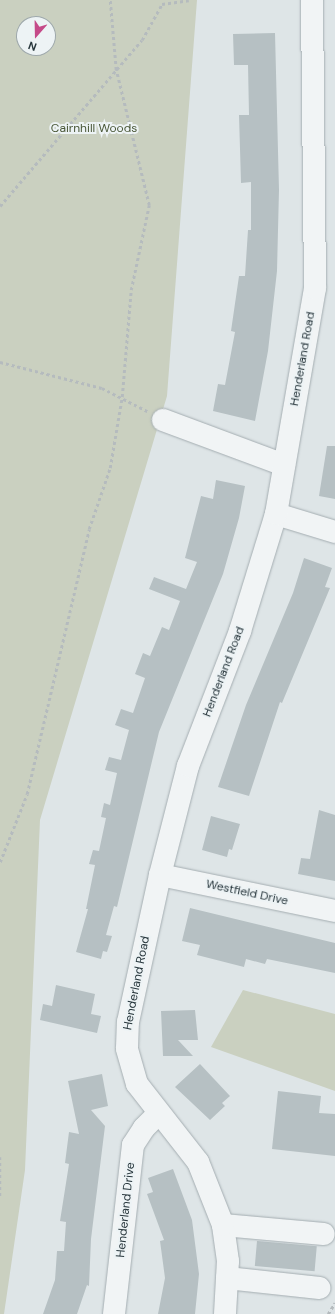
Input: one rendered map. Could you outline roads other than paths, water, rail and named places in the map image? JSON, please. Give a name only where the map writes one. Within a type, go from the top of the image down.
[{"type":"street","name":"Henderland Road","points":[[225,1314],[228,1261],[223,1226],[198,1162],[158,1114],[137,1084],[127,1048],[128,1022],[160,876],[188,766],[240,631],[276,514],[315,288],[312,0]]},
{"type":"street","points":[[163,420],[284,465]]},
{"type":"street","points":[[276,514],[335,532]]},
{"type":"street","name":"Westfield Drive","points":[[160,876],[335,911]]},
{"type":"street","name":"Henderland Drive","points":[[114,1314],[134,1145],[144,1128],[158,1114]]},
{"type":"street","points":[[223,1226],[324,1234]]},
{"type":"street","points":[[227,1278],[319,1288]]},
{"type":"park label","name":"Cairnhill Woods","points":[[94,129]]}]
